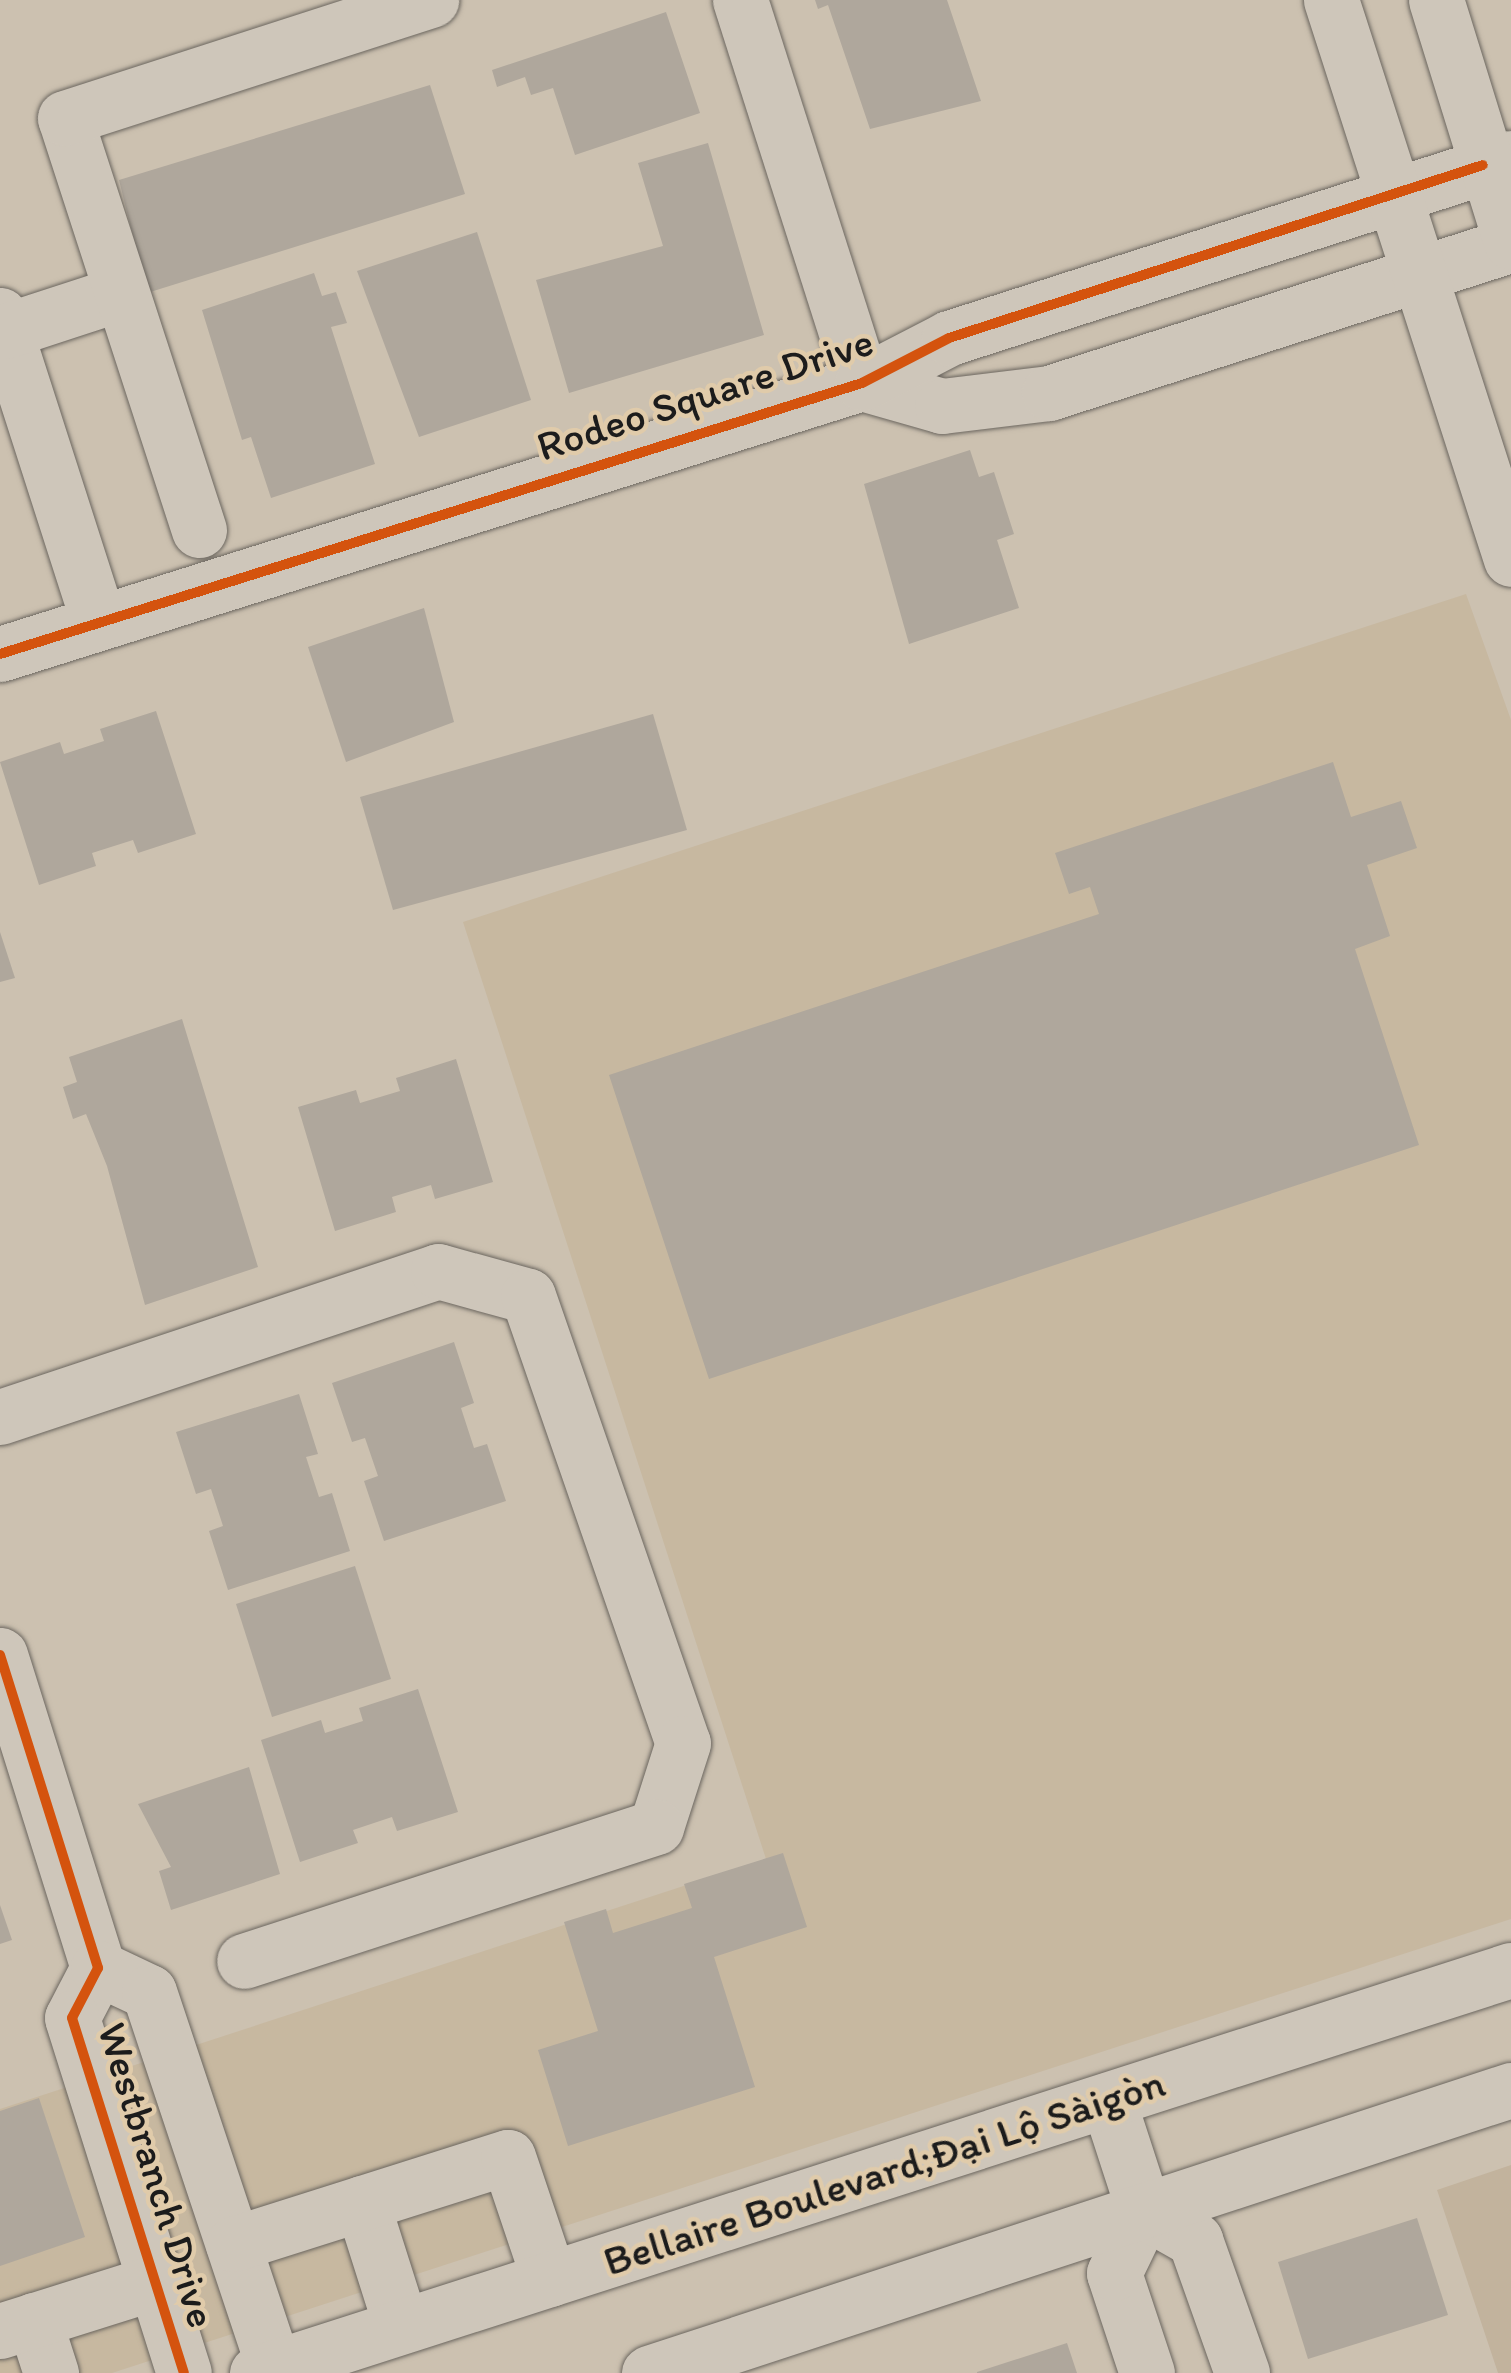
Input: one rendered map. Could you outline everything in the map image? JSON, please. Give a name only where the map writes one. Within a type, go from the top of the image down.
[{"type":"street","points":[[199,530],[64,118],[431,0]]},
{"type":"street","points":[[740,0],[862,383]]},
{"type":"street","points":[[1331,0],[1511,559]]},
{"type":"street","points":[[1436,0],[1497,162],[1511,244]]},
{"type":"street","name":"Rodeo Square Drive","points":[[0,654],[862,383],[950,338],[1497,162]]},
{"type":"street","name":"Rodeo Square Drive","points":[[862,383],[942,406],[1049,393],[1420,278],[1511,244]]},
{"type":"street","points":[[98,621],[3,323],[121,293]]},
{"type":"street","points":[[0,1417],[438,1272],[528,1296],[682,1742],[656,1827],[244,1961]]},
{"type":"street","name":"Westbranch Drive","points":[[0,1655],[98,1968],[72,2018],[184,2373]]},
{"type":"street","name":"Westbranch Drive","points":[[98,1968],[149,1992],[233,2244],[269,2371]]},
{"type":"street","name":"Bellaire Boulevard;Đại Lộ Sàigòn","points":[[269,2371],[1511,1970]]},
{"type":"street","points":[[650,2373],[1511,2090]]},
{"type":"street","points":[[1108,2100],[1144,2211],[1195,2240],[1242,2373]]},
{"type":"street","points":[[233,2244],[508,2157],[550,2279]]},
{"type":"street","points":[[362,2204],[401,2326]]},
{"type":"street","points":[[1144,2211],[1114,2273],[1146,2373]]},
{"type":"street","points":[[51,2373],[17,2326],[155,2282]]},
{"type":"shaded area","points":[[1466,594],[1511,720],[1511,1919],[112,2373],[0,2373],[0,2109],[766,1859],[463,922]]},
{"type":"shaded area","points":[[1511,2165],[1511,2373],[1498,2373],[1437,2190]]},
{"type":"building","points":[[815,0],[947,0],[981,101],[870,129],[828,5],[818,9]]},
{"type":"building","points":[[666,12],[700,113],[575,155],[553,88],[531,95],[525,77],[497,87],[492,70]]},
{"type":"building","points":[[430,85],[465,194],[147,293],[119,180]]},
{"type":"building","points":[[708,143],[764,335],[569,393],[536,280],[663,246],[638,163]]},
{"type":"building","points":[[477,232],[531,400],[419,437],[357,271]]},
{"type":"building","points":[[314,273],[322,296],[336,292],[347,323],[331,327],[375,464],[271,498],[251,437],[242,440],[202,310]]},
{"type":"building","points":[[970,450],[979,477],[994,472],[1014,534],[997,540],[1019,608],[909,644],[864,484]]},
{"type":"building","points":[[424,608],[454,722],[346,762],[308,647]]},
{"type":"building","points":[[156,711],[196,834],[138,853],[133,840],[92,853],[96,866],[39,885],[0,762],[60,742],[64,754],[104,741],[100,729]]},
{"type":"building","points":[[653,714],[687,830],[393,910],[360,797]]},
{"type":"building","points":[[1333,762],[1351,817],[1401,801],[1417,848],[1367,865],[1390,936],[1355,949],[1419,1145],[709,1379],[609,1075],[1099,914],[1090,887],[1069,894],[1055,853]]},
{"type":"building","points":[[0,932],[15,978],[0,982]]},
{"type":"building","points":[[182,1019],[258,1267],[145,1305],[107,1166],[86,1114],[73,1119],[63,1087],[77,1082],[69,1057]]},
{"type":"building","points":[[456,1059],[493,1182],[435,1199],[431,1185],[392,1197],[396,1212],[335,1231],[298,1107],[356,1090],[360,1103],[400,1091],[396,1078]]},
{"type":"building","points":[[454,1342],[474,1403],[461,1408],[474,1448],[487,1444],[506,1501],[384,1541],[364,1481],[378,1476],[365,1438],[352,1442],[332,1383]]},
{"type":"building","points":[[299,1394],[318,1454],[306,1457],[319,1497],[332,1493],[350,1551],[228,1590],[209,1531],[223,1526],[211,1489],[196,1494],[176,1432]]},
{"type":"building","points":[[355,1566],[391,1679],[272,1717],[236,1604]]},
{"type":"building","points":[[418,1689],[458,1812],[397,1831],[392,1817],[353,1830],[358,1843],[300,1862],[261,1740],[321,1720],[325,1733],[363,1721],[359,1708]]},
{"type":"building","points":[[249,1767],[280,1874],[171,1910],[159,1871],[171,1867],[138,1804]]},
{"type":"building","points":[[783,1853],[807,1927],[714,1957],[755,2087],[568,2146],[538,2050],[598,2031],[564,1922],[606,1909],[613,1933],[692,1908],[684,1884]]},
{"type":"building","points":[[0,1905],[12,1940],[0,1944]]},
{"type":"building","points":[[39,2098],[85,2237],[0,2266],[0,2111]]},
{"type":"building","points":[[1417,2218],[1448,2315],[1308,2359],[1278,2262]]},
{"type":"building","points":[[1067,2343],[1077,2373],[977,2373],[977,2372]]},
{"type":"cycle path","points":[[0,654],[862,383],[949,338],[1483,165]]},
{"type":"cycle path","points":[[0,1655],[98,1968],[72,2018],[184,2373]]}]
